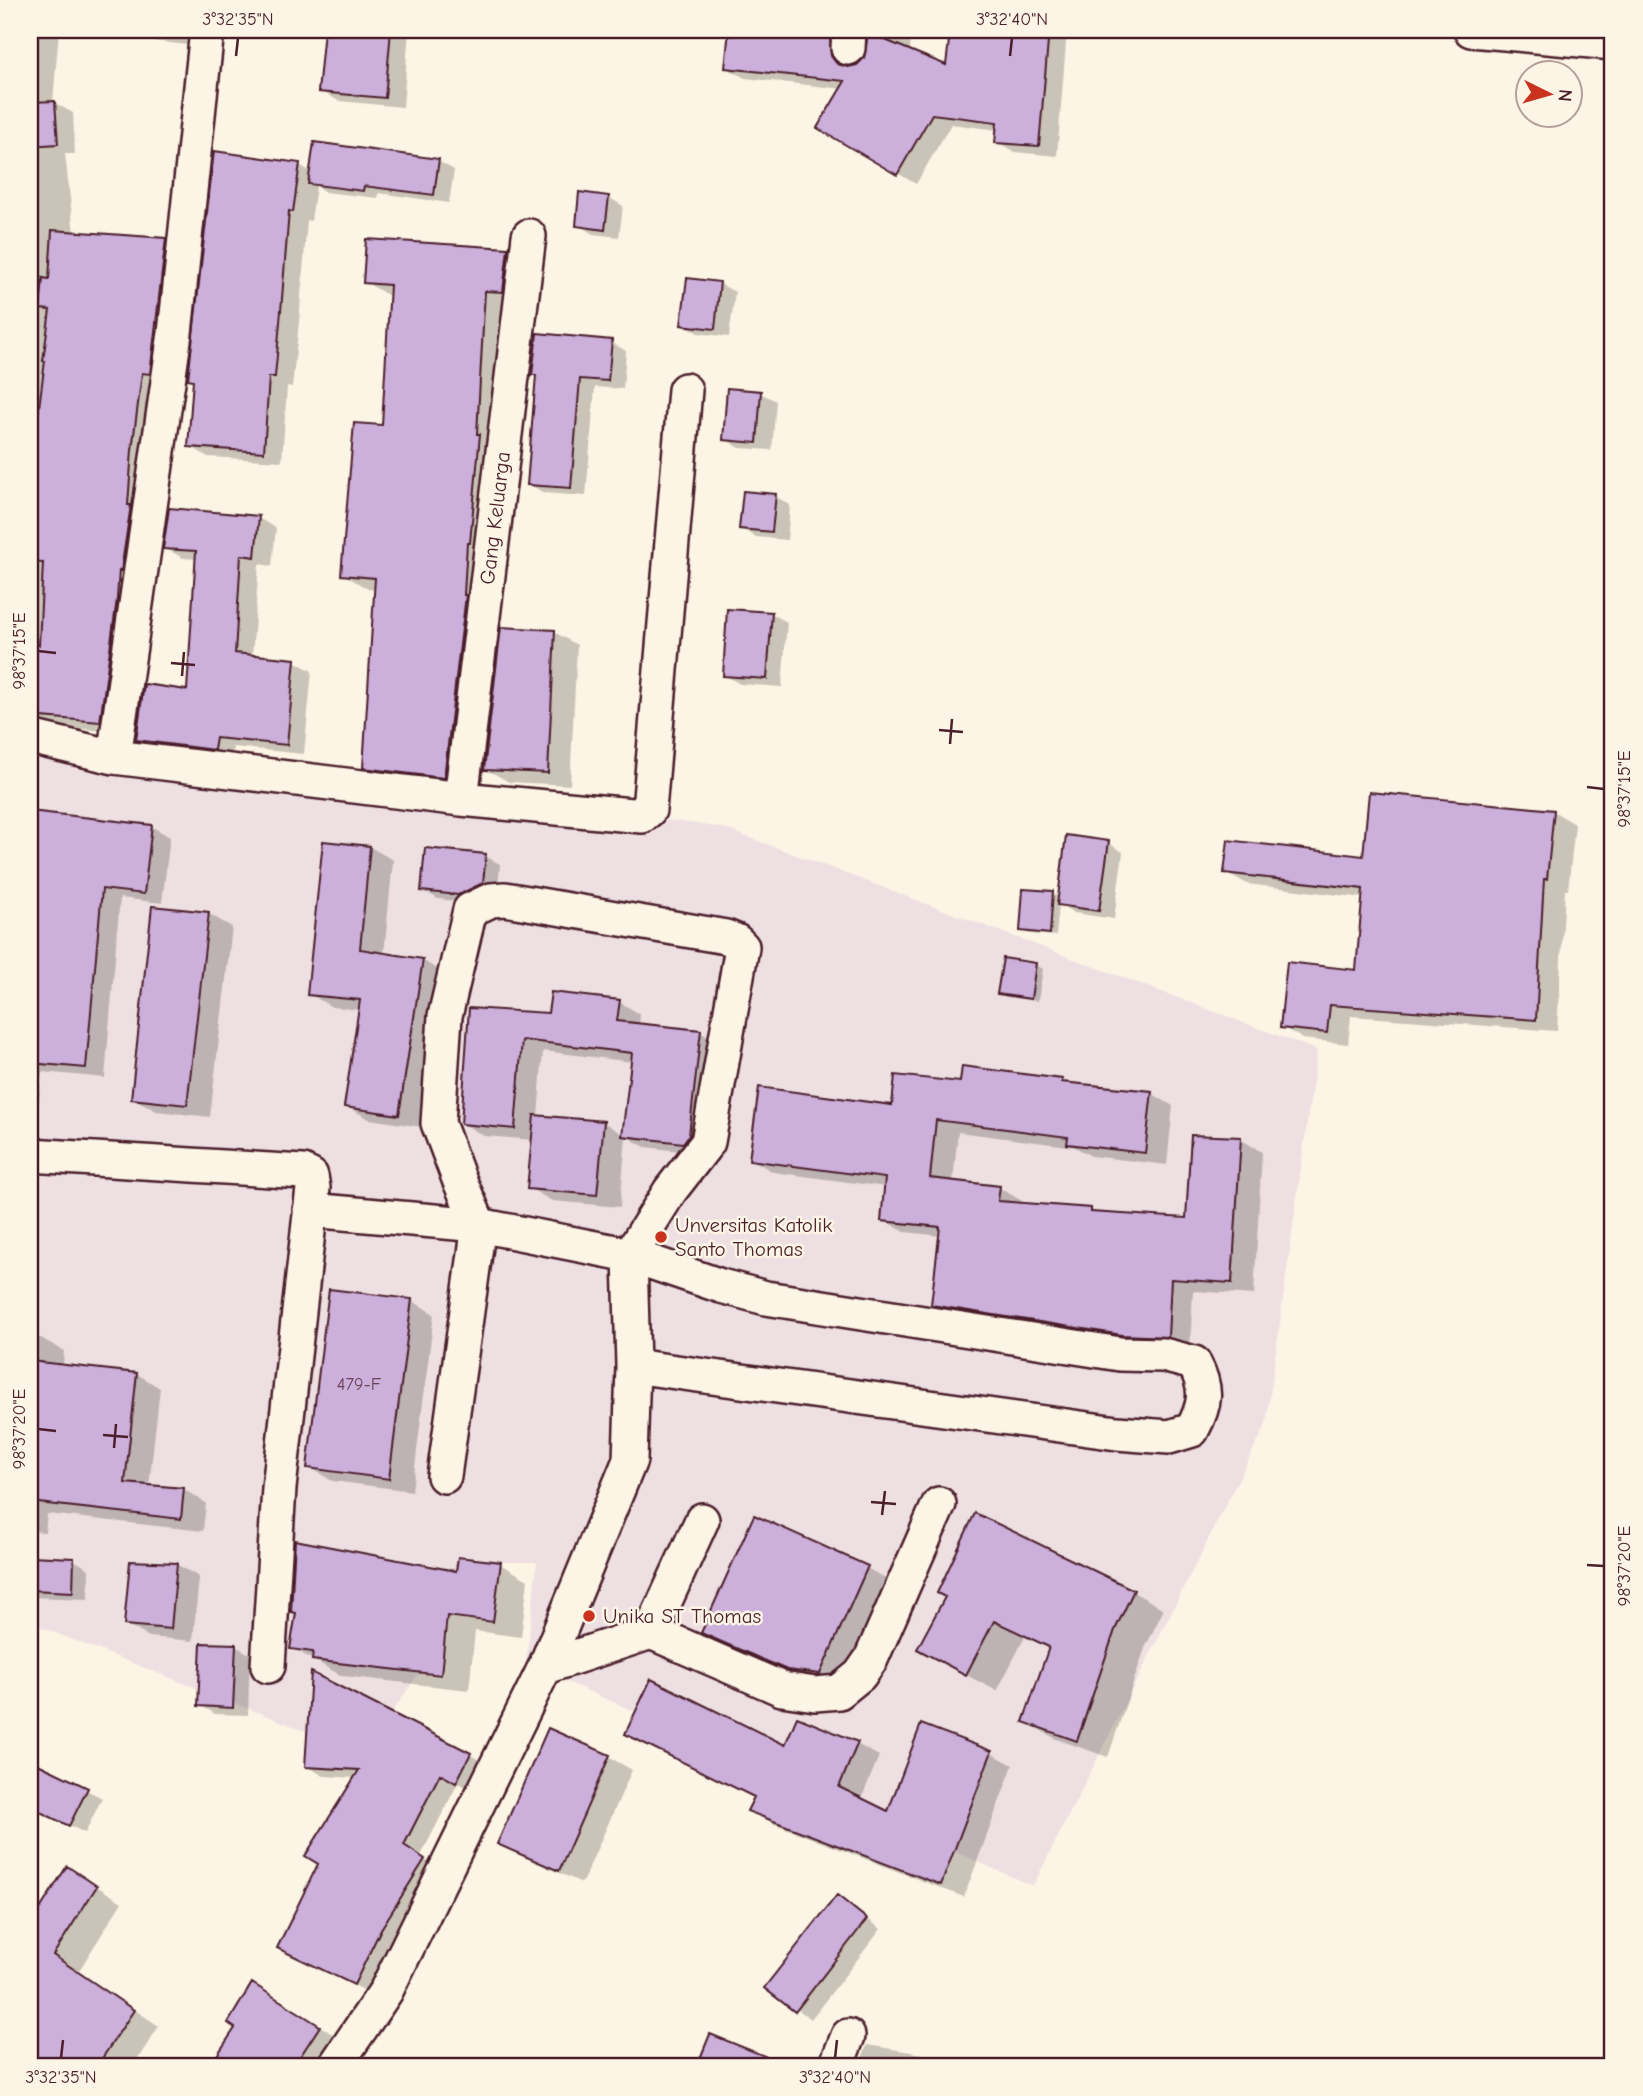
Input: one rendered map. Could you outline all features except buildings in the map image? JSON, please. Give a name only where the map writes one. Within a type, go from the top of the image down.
[{"type":"street","points":[[114,757],[175,333],[207,30]]},
{"type":"street","points":[[1471,30],[1613,43]]},
{"type":"street","name":"Gang Keluarga","points":[[461,799],[529,236]]},
{"type":"street","points":[[30,737],[114,757],[461,799],[642,816],[649,810],[685,390]]},
{"type":"street","points":[[335,2066],[386,1991],[545,1667],[630,1460],[633,1366],[630,1255],[645,1235],[670,1191],[708,1142],[742,952],[742,947],[736,941],[726,937],[505,899],[491,900],[470,910],[445,1016],[438,1122],[479,1225],[444,1476]]},
{"type":"street","points":[[30,1155],[303,1172],[310,1176],[310,1210],[279,1488],[268,1666]]},
{"type":"street","points":[[310,1210],[479,1225],[630,1255],[720,1286],[766,1298],[1120,1354],[1163,1355],[1194,1363],[1204,1380],[1203,1410],[1192,1430],[1169,1437],[1117,1433],[633,1366]]},
{"type":"street","points":[[545,1667],[651,1632],[782,1689],[815,1694],[839,1692],[860,1675],[871,1659],[939,1504]]},
{"type":"street","points":[[651,1632],[702,1520]]},
{"type":"shaded area","name":"Unversitas Katolik Santo Thomas","points":[[30,730],[724,828],[1317,1050],[1266,1425],[1033,1886],[526,1664],[537,1562],[469,1562],[436,1648],[364,1754],[30,1623]]},
{"type":"place","name":"Unversitas Katolik Santo Thomas","points":[[661,1237]]},
{"type":"place","name":"Unika ST Thomas","points":[[589,1616]]}]
